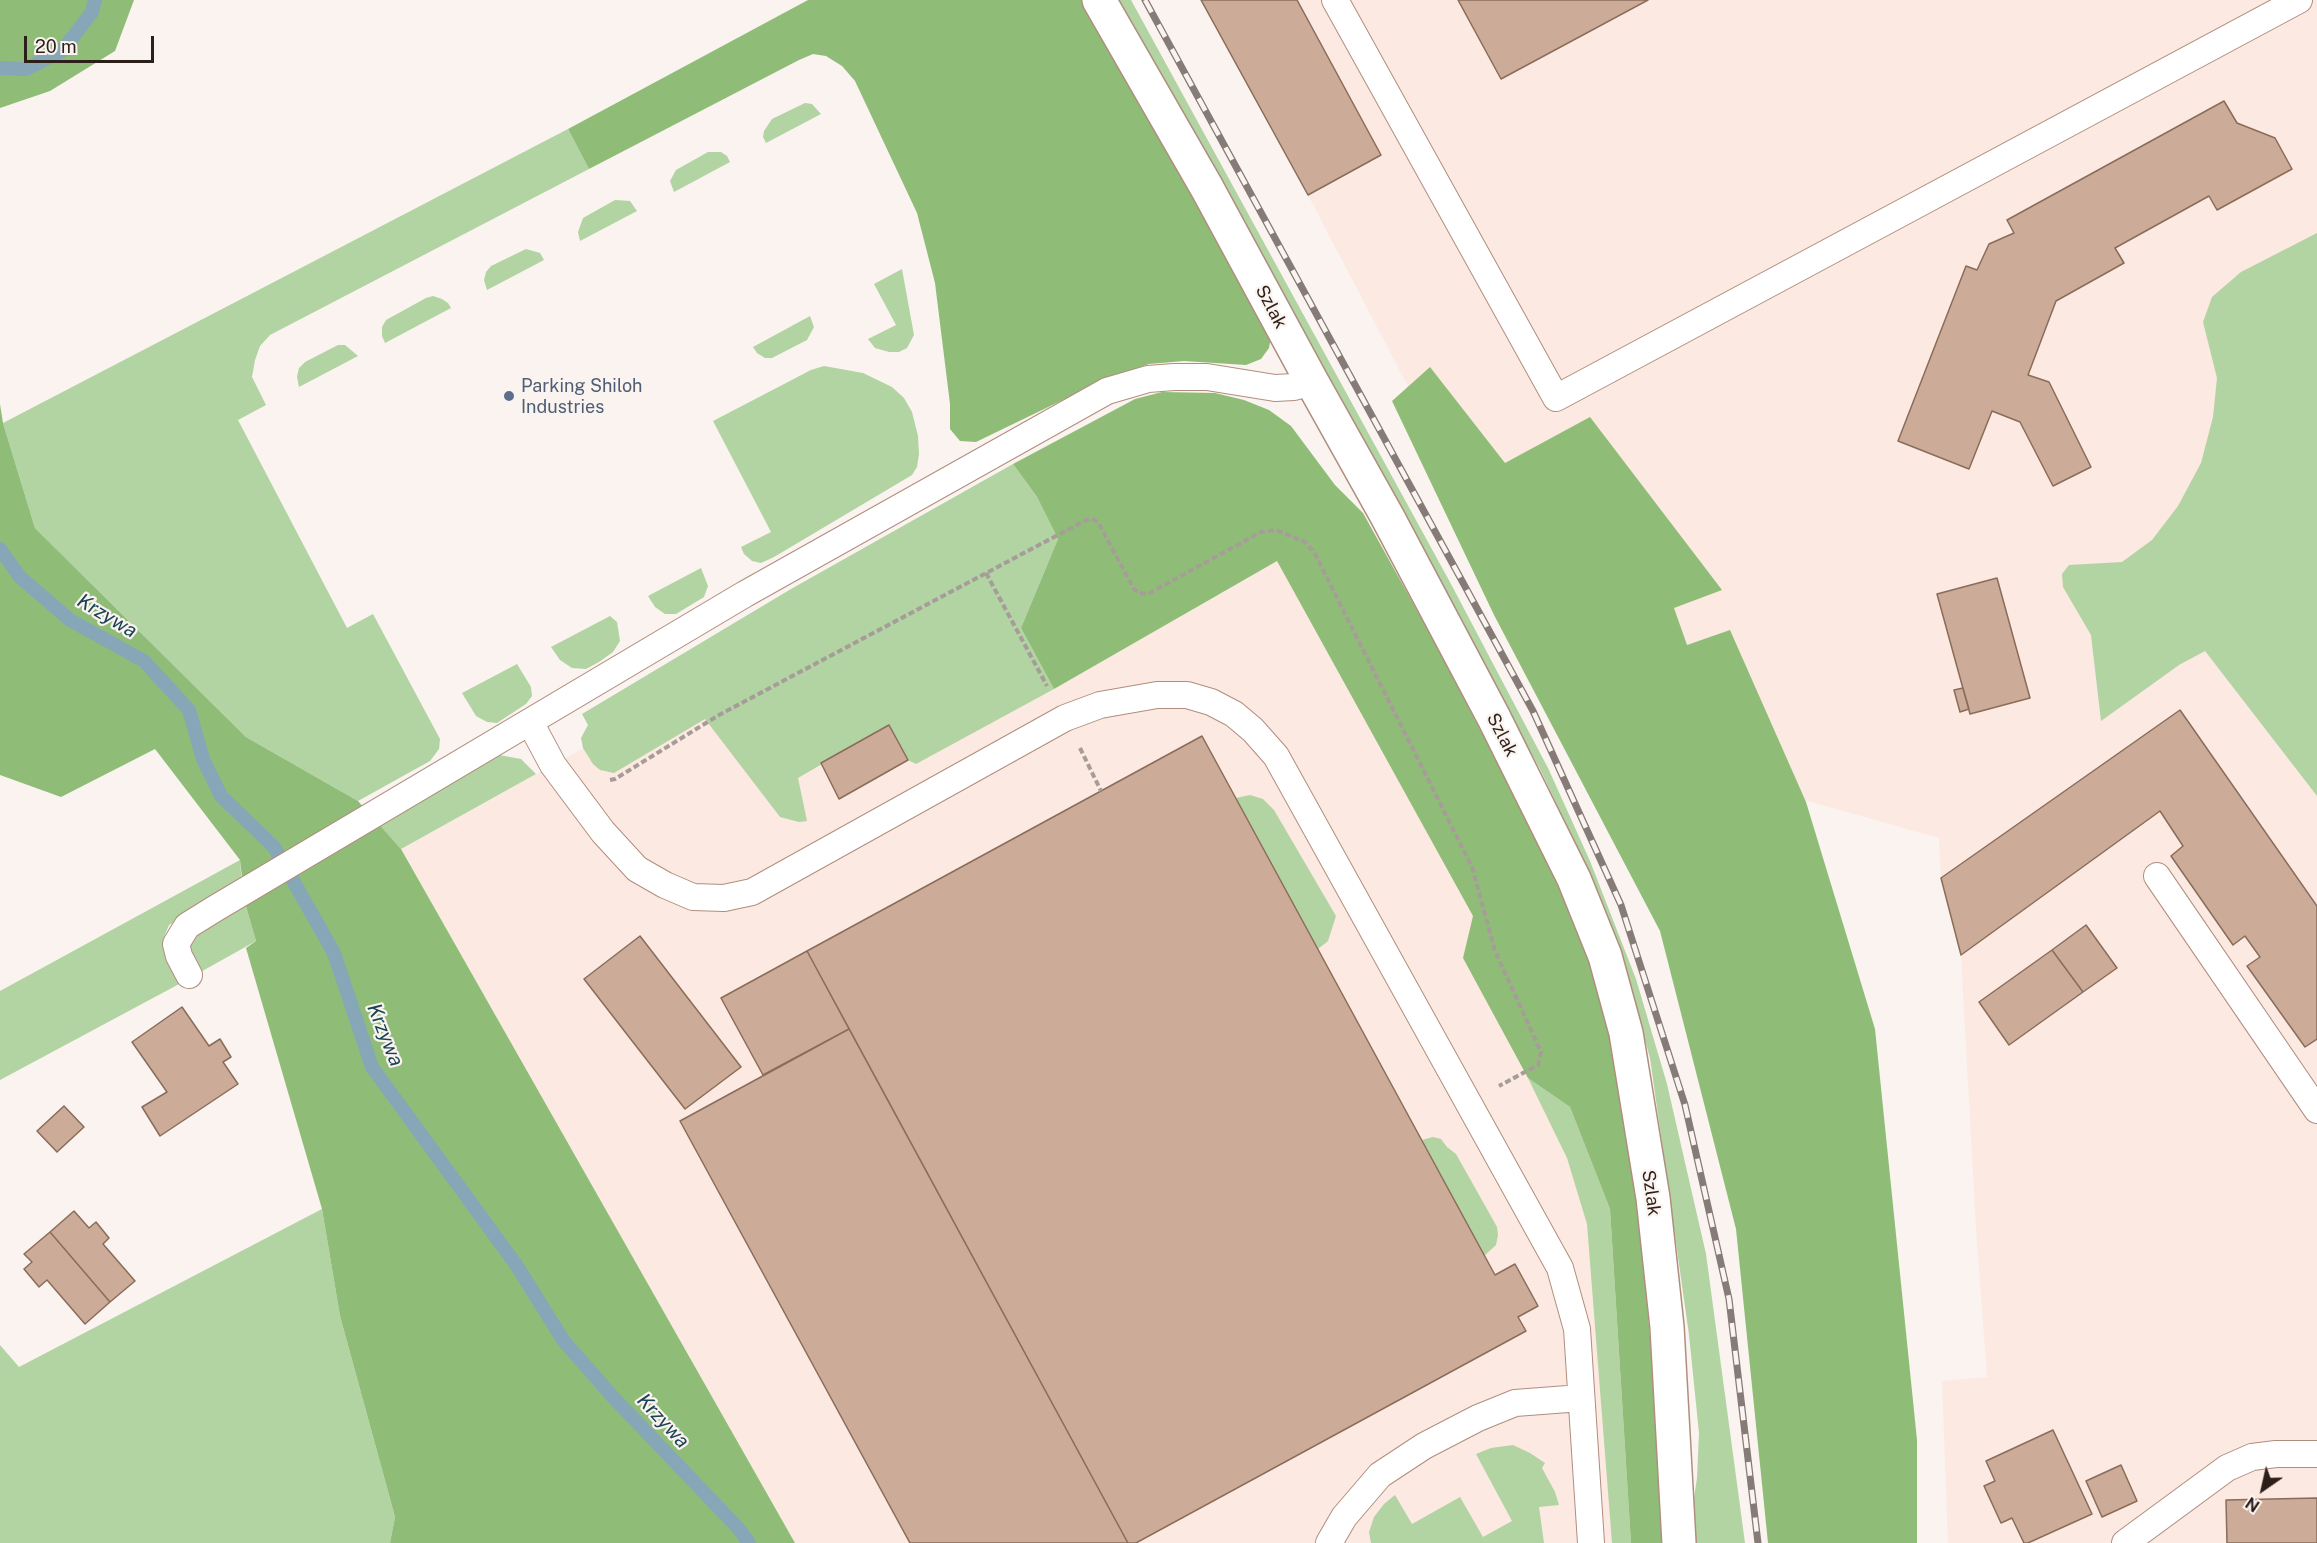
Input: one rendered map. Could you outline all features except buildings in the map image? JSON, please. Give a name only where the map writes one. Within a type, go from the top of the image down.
[{"type":"street","name":"Szlak","points":[[1099,0],[1207,188],[1388,516],[1494,718],[1574,879],[1605,956],[1626,1033],[1653,1198],[1667,1327],[1679,1543]]},
{"type":"lane","points":[[1335,0],[1556,398],[2299,0]]},
{"type":"lane","points":[[189,975],[179,957],[176,944],[187,926],[745,594],[1107,391],[1148,379],[1174,377],[1207,377],[1275,388],[1294,387],[1312,382]]},
{"type":"lane","points":[[531,722],[553,765],[603,832],[637,869],[693,897],[724,898],[752,892],[1065,718],[1100,705],[1156,694],[1186,696],[1211,702],[1234,714],[1253,730],[1276,756],[1560,1268],[1577,1329],[1590,1543]]},
{"type":"lane","points":[[2157,876],[2317,1110]]},
{"type":"lane","points":[[1329,1543],[1344,1516],[1380,1475],[1424,1446],[1478,1418],[1515,1403],[1581,1398]]},
{"type":"lane","points":[[2124,1543],[2227,1468],[2252,1457],[2276,1454],[2317,1454]]},
{"type":"path","points":[[986,573],[1050,692]]},
{"type":"shaded area","points":[[1201,0],[2317,0],[2317,590],[2205,651],[2317,796],[2317,1543],[1948,1543],[1942,1381],[1987,1377],[1976,1228],[1961,955],[1941,878],[1939,838],[1741,782],[1478,520],[1308,195]]},
{"type":"shaded area","points":[[1190,413],[1256,421],[1622,1203],[1643,1543],[795,1543],[401,849]]},
{"type":"green space","points":[[0,0],[134,0],[115,51],[50,91],[0,108]]},
{"type":"green space","points":[[808,0],[1085,0],[1271,337],[1269,348],[1261,359],[1246,365],[1184,361],[1149,364],[1104,380],[976,442],[960,441],[950,429],[950,404],[935,283],[917,213],[855,81],[842,66],[826,56],[813,54],[799,60],[589,169],[568,129]]},
{"type":"green space","points":[[1115,0],[1131,0],[1451,584],[1548,768],[1590,861],[1636,979],[1667,1084],[1706,1254],[1745,1543],[1692,1543],[1691,1518],[1697,1478],[1699,1433],[1689,1335],[1650,1058],[1629,982],[1585,863],[1539,767],[1456,621]]},
{"type":"green space","points":[[805,103],[812,104],[821,114],[766,143],[763,137],[764,131],[772,119]]},
{"type":"green space","points":[[568,129],[589,169],[270,335],[260,346],[255,360],[252,377],[266,405],[238,420],[347,628],[373,614],[440,739],[439,749],[430,761],[358,801],[246,737],[35,528],[3,423]]},
{"type":"green space","points":[[708,152],[721,152],[730,162],[674,192],[670,181],[676,170]]},
{"type":"green space","points":[[615,200],[630,201],[637,211],[580,241],[578,232],[583,218]]},
{"type":"green space","points":[[2317,233],[2317,796],[2205,651],[2179,665],[2101,721],[2091,635],[2063,587],[2062,574],[2069,565],[2122,562],[2152,540],[2178,506],[2201,463],[2213,417],[2217,378],[2203,322],[2212,297],[2241,272]]},
{"type":"green space","points":[[526,249],[540,253],[544,260],[487,290],[484,280],[491,266]]},
{"type":"green space","points":[[902,269],[914,335],[907,348],[899,352],[889,352],[875,348],[868,339],[896,325],[874,284]]},
{"type":"green space","points":[[433,296],[448,303],[451,308],[385,343],[382,327],[386,320]]},
{"type":"green space","points":[[810,316],[814,327],[807,340],[772,358],[765,358],[753,347]]},
{"type":"green space","points":[[338,345],[345,345],[358,356],[299,387],[297,377],[299,368],[305,362]]},
{"type":"green space","points":[[824,366],[863,373],[892,387],[904,398],[912,412],[918,436],[917,467],[912,475],[774,557],[761,563],[752,561],[744,554],[741,547],[771,532],[713,421],[811,370]]},
{"type":"green space","points":[[1430,367],[1505,463],[1590,417],[1722,590],[1674,608],[1687,645],[1730,630],[1806,802],[1875,1029],[1917,1440],[1917,1543],[1768,1543],[1736,1229],[1660,931],[1494,615],[1392,401]]},
{"type":"green space","points":[[1162,392],[1215,393],[1244,400],[1269,410],[1291,426],[1335,485],[1363,513],[1429,632],[1553,869],[1582,935],[1604,1005],[1629,1112],[1652,1358],[1664,1543],[1631,1543],[1610,1209],[1570,1107],[1528,1078],[1463,958],[1473,916],[1277,561],[1054,689],[1021,628],[1058,539],[1037,497],[1013,464],[1135,399]]},
{"type":"green space","points":[[0,404],[3,423],[35,528],[246,737],[358,801],[401,849],[795,1543],[390,1543],[395,1517],[340,1316],[322,1209],[246,948],[256,941],[245,903],[240,860],[155,749],[61,797],[0,775]]},
{"type":"green space","points":[[1013,464],[1037,497],[1058,539],[1021,628],[1054,689],[916,764],[908,760],[889,725],[798,778],[807,821],[799,822],[780,817],[705,719],[614,773],[600,770],[593,764],[583,748],[581,738],[588,725],[582,714],[791,589]]},
{"type":"green space","points":[[701,568],[708,586],[704,597],[676,614],[665,614],[655,607],[648,596]]},
{"type":"green space","points":[[610,616],[617,622],[620,641],[613,652],[586,669],[572,668],[560,660],[551,647]]},
{"type":"green space","points":[[517,664],[531,687],[532,696],[526,704],[497,723],[487,722],[476,716],[462,693]]},
{"type":"green space","points":[[499,755],[521,759],[536,774],[401,849],[380,826]]},
{"type":"green space","points":[[1250,795],[1263,799],[1274,810],[1336,916],[1328,941],[1318,949],[1236,798]]},
{"type":"green space","points":[[240,860],[242,885],[169,925],[164,937],[164,950],[181,983],[0,1080],[0,991]]},
{"type":"green space","points":[[245,903],[256,941],[197,974],[188,951],[196,932]]},
{"type":"green space","points":[[1528,1078],[1570,1107],[1610,1209],[1631,1543],[1612,1543],[1587,1224],[1567,1158]]},
{"type":"green space","points":[[1433,1137],[1441,1139],[1456,1154],[1497,1227],[1496,1245],[1484,1256],[1422,1140]]},
{"type":"green space","points":[[322,1209],[340,1316],[395,1517],[390,1543],[0,1543],[0,1345],[19,1367]]},
{"type":"green space","points":[[1513,1445],[1545,1463],[1542,1468],[1555,1492],[1559,1505],[1539,1507],[1544,1543],[1371,1543],[1369,1532],[1374,1517],[1395,1495],[1412,1524],[1460,1497],[1483,1537],[1512,1521],[1476,1454],[1491,1448]]},
{"type":"waterway","name":"Krzywa","points":[[0,68],[26,69],[62,51],[92,12],[95,0]]},
{"type":"waterway","name":"Krzywa","points":[[0,549],[20,577],[70,620],[144,661],[189,710],[203,759],[221,796],[274,847],[334,953],[372,1067],[517,1266],[563,1340],[612,1396],[739,1529],[749,1543]]},
{"type":"railway","points":[[1145,0],[1533,711],[1621,905],[1685,1105],[1729,1299],[1758,1543]]},
{"type":"place","name":"Parking Shiloh Industries","points":[[509,396]]}]
